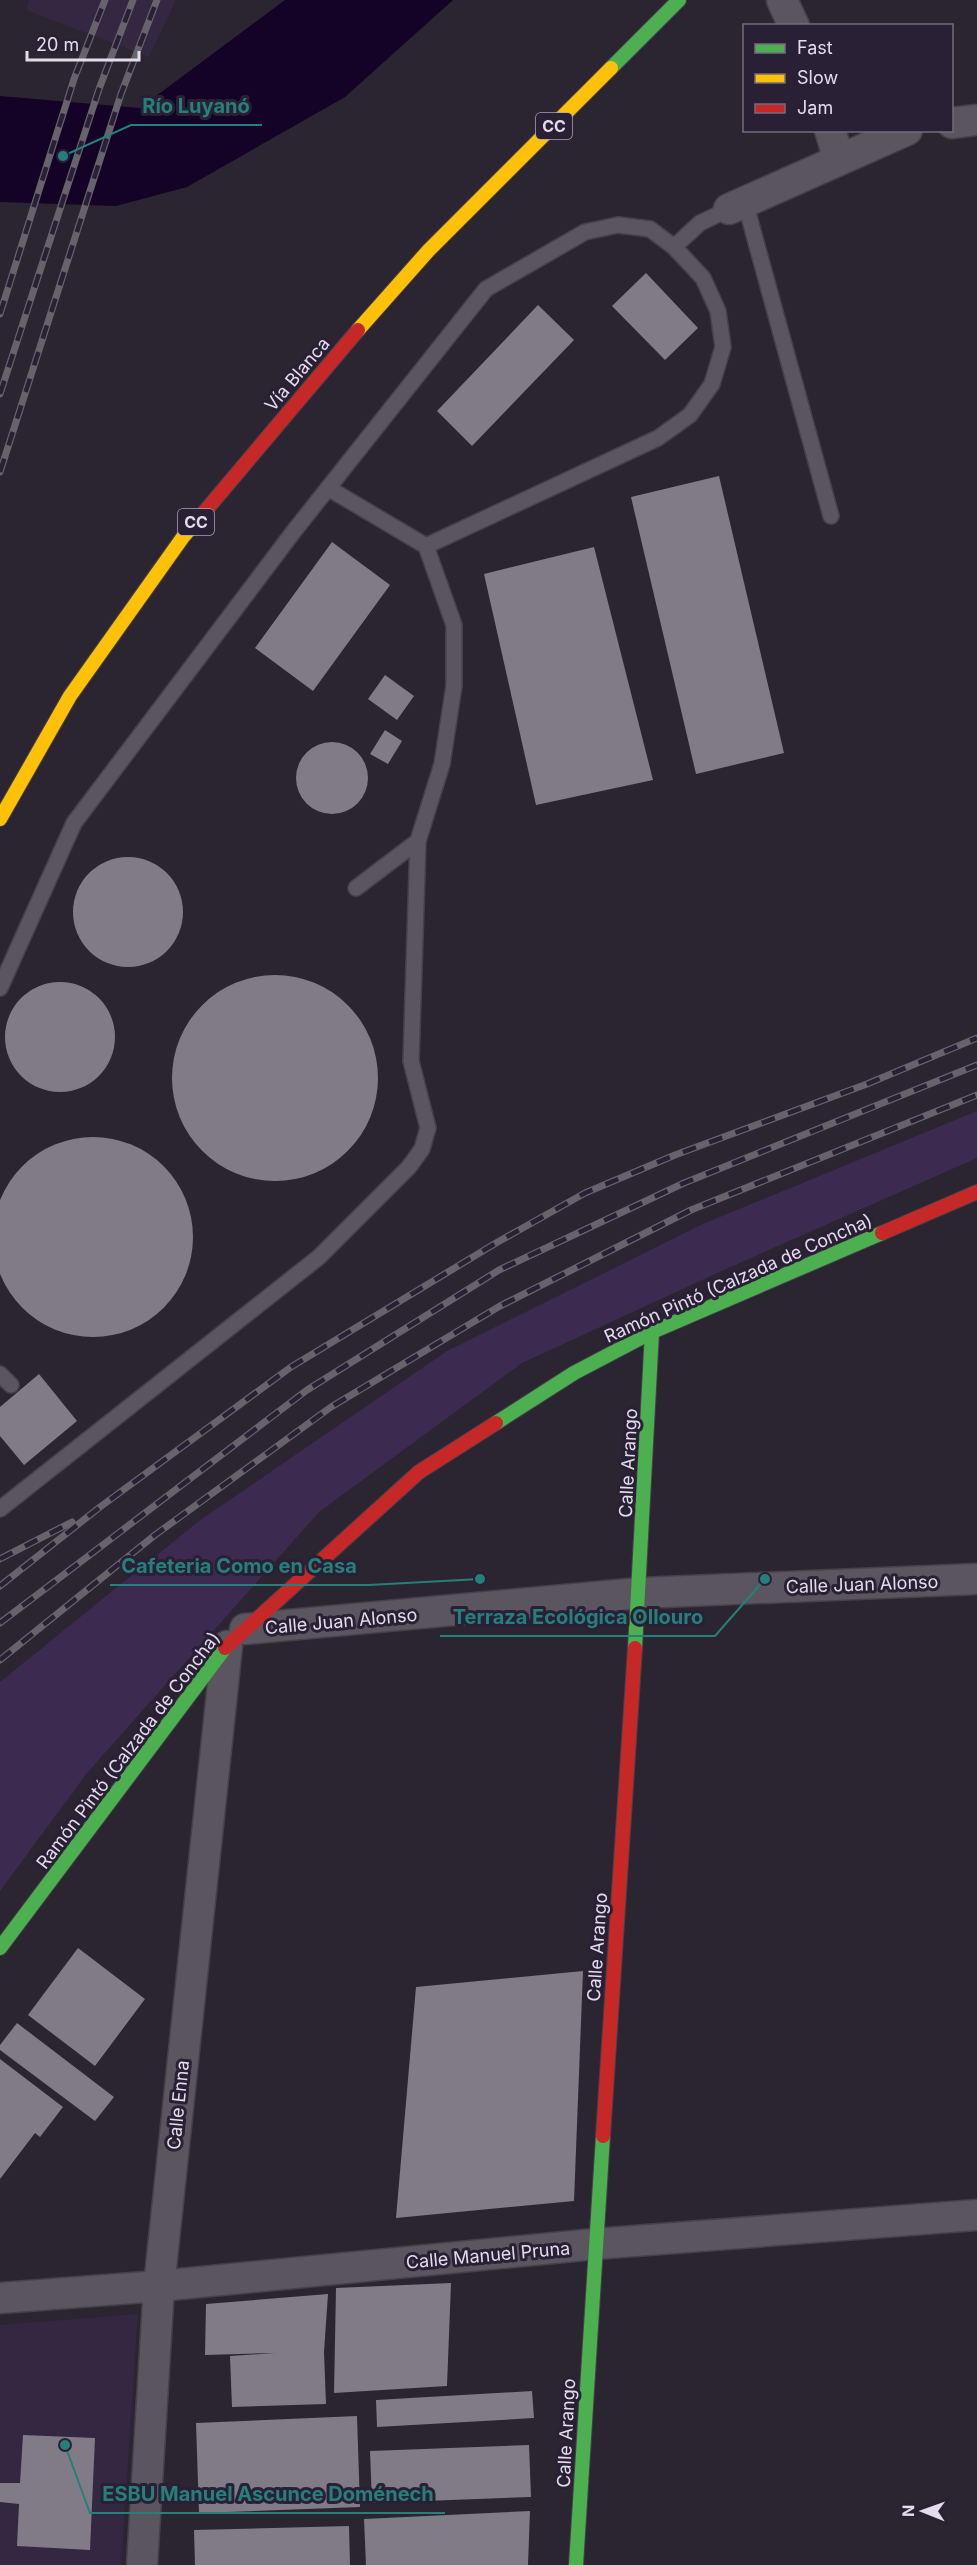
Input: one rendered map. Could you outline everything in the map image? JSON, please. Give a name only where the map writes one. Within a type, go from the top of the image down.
[{"type":"main road","name":"Vía Blanca","points":[[0,819],[70,696],[183,537],[363,323],[428,251],[679,0]]},
{"type":"main road","name":"Ramón Pintó (Calzada de Concha)","points":[[0,1948],[236,1638],[419,1472],[574,1373],[652,1332],[977,1192]]},
{"type":"main road","name":"Calle Arango","points":[[576,2565],[595,2244],[640,1593],[652,1332]]},
{"type":"street","points":[[782,0],[793,24]]},
{"type":"street","points":[[953,123],[977,120]]},
{"type":"street","points":[[831,132],[839,160]]},
{"type":"street","points":[[737,206],[902,132]]},
{"type":"street","name":"Calle Juan Alonso","points":[[236,1638],[640,1593],[977,1579]]},
{"type":"street","name":"Calle Enna","points":[[142,2565],[159,2286],[236,1638]]},
{"type":"street","name":"Calle Manuel Pruna","points":[[0,2298],[159,2286],[595,2244],[977,2215]]},
{"type":"lane","points":[[674,248],[700,223],[737,206],[831,516]]},
{"type":"lane","points":[[0,988],[74,823],[328,488],[486,289],[585,232],[618,225],[650,229],[674,248],[703,278],[718,311],[723,347],[712,384],[690,415],[658,438],[426,546]]},
{"type":"lane","points":[[0,1509],[319,1257],[409,1167],[422,1149],[428,1128],[411,1061],[418,841],[442,764],[454,686],[454,625],[426,546],[328,488]]},
{"type":"lane","points":[[356,888],[418,841]]},
{"type":"shaded area","points":[[29,0],[176,0],[149,57],[26,10]]},
{"type":"shaded area","points":[[285,0],[453,0],[345,97],[187,187],[116,206],[0,202],[0,96],[140,108]]},
{"type":"shaded area","points":[[977,1111],[977,1158],[726,1269],[522,1363],[319,1512],[87,1773],[0,1891],[0,1682],[199,1521],[447,1351],[703,1224]]},
{"type":"shaded area","points":[[138,2314],[121,2565],[0,2565],[0,2325]]},
{"type":"building","points":[[646,273],[698,328],[665,360],[612,306]]},
{"type":"building","points":[[538,305],[574,340],[472,446],[437,411]]},
{"type":"building","points":[[719,476],[784,753],[696,774],[631,497]]},
{"type":"building","points":[[332,542],[390,585],[313,691],[255,648]]},
{"type":"building","points":[[594,547],[653,780],[536,805],[484,574]]},
{"type":"building","points":[[385,675],[414,696],[397,720],[368,699]]},
{"type":"building","points":[[385,730],[402,741],[388,764],[370,754]]},
{"type":"building","points":[[332,742],[352,748],[362,758],[368,778],[362,798],[352,808],[332,814],[312,808],[302,798],[296,778],[302,758],[312,748]]},
{"type":"building","points":[[128,857],[149,861],[167,873],[179,891],[183,912],[179,933],[167,951],[149,963],[128,967],[107,963],[89,951],[77,933],[73,912],[77,891],[89,873],[107,861]]},
{"type":"building","points":[[265,975],[285,975],[315,982],[341,998],[355,1012],[371,1038],[378,1078],[371,1118],[355,1144],[341,1158],[315,1174],[285,1181],[265,1181],[235,1174],[209,1158],[195,1144],[179,1118],[172,1088],[172,1068],[179,1038],[195,1012],[209,998],[235,982]]},
{"type":"building","points":[[60,982],[81,986],[99,998],[111,1016],[115,1037],[111,1058],[99,1076],[81,1088],[60,1092],[39,1088],[21,1076],[9,1058],[5,1037],[9,1016],[21,998],[39,986]]},
{"type":"building","points":[[83,1137],[103,1137],[131,1144],[157,1159],[171,1173],[182,1190],[193,1227],[193,1247],[189,1266],[182,1284],[171,1301],[157,1315],[140,1326],[122,1333],[103,1337],[83,1337],[46,1326],[29,1315],[15,1301],[-1,1272],[-1,1202],[4,1190],[15,1173],[29,1159],[46,1148],[64,1141]]},
{"type":"building","points":[[39,1374],[77,1421],[24,1465],[0,1436],[0,1407]]},
{"type":"building","points":[[78,1948],[145,1999],[95,2066],[28,2015]]},
{"type":"building","points":[[583,1971],[574,2201],[396,2218],[416,1987]]},
{"type":"building","points":[[17,2023],[114,2097],[95,2121],[0,2050],[0,2045]]},
{"type":"building","points":[[0,2059],[63,2107],[40,2137],[35,2133],[0,2179]]},
{"type":"building","points":[[451,2283],[447,2386],[334,2393],[336,2288]]},
{"type":"building","points":[[328,2294],[324,2352],[326,2404],[232,2407],[230,2356],[275,2353],[205,2355],[206,2304]]},
{"type":"building","points":[[532,2391],[534,2418],[377,2427],[376,2400]]},
{"type":"building","points":[[357,2416],[360,2507],[199,2513],[196,2423]]},
{"type":"building","points":[[23,2435],[95,2438],[90,2550],[17,2546],[19,2504],[0,2502],[0,2483],[20,2483]]},
{"type":"building","points":[[529,2445],[531,2497],[372,2503],[370,2451]]},
{"type":"building","points":[[530,2511],[528,2565],[366,2565],[364,2519]]},
{"type":"building","points":[[349,2526],[350,2565],[195,2565],[194,2530]]},
{"type":"railway","points":[[0,314],[74,79],[105,0]]},
{"type":"railway","points":[[0,394],[99,89],[133,0]]},
{"type":"railway","points":[[0,472],[121,94],[157,0]]},
{"type":"railway","points":[[0,1586],[100,1507],[291,1367],[496,1243],[585,1193],[675,1155],[867,1084],[977,1038]]},
{"type":"railway","points":[[0,1623],[307,1390],[499,1270],[684,1183],[977,1065]]},
{"type":"railway","points":[[0,1660],[155,1535],[331,1407],[500,1306],[691,1210],[977,1095]]},
{"type":"railway","points":[[0,1559],[72,1522]]},
{"type":"traffic: fast","points":[[611,68],[679,0]]},
{"type":"traffic: fast","points":[[496,1423],[574,1373],[652,1332],[882,1233]]},
{"type":"traffic: fast","points":[[635,1648],[652,1332]]},
{"type":"traffic: fast","points":[[0,1948],[225,1648]]},
{"type":"traffic: fast","points":[[576,2565],[603,2136]]},
{"type":"traffic: slow","points":[[358,330],[428,251],[611,68]]},
{"type":"traffic: slow","points":[[0,819],[70,696],[183,537],[201,516]]},
{"type":"traffic: jam","points":[[201,516],[358,330]]},
{"type":"traffic: jam","points":[[882,1233],[977,1192]]},
{"type":"traffic: jam","points":[[225,1648],[419,1472],[496,1423]]},
{"type":"traffic: jam","points":[[603,2136],[635,1648]]},
{"type":"place","name":"Río Luyanó","points":[[63,156]]},
{"type":"place","name":"Cafeteria Como en Casa","points":[[480,1579]]},
{"type":"place","name":"Terraza Ecológica Ollouro","points":[[765,1579]]},
{"type":"place","name":"ESBU Manuel Ascunce Doménech","points":[[65,2445]]}]
